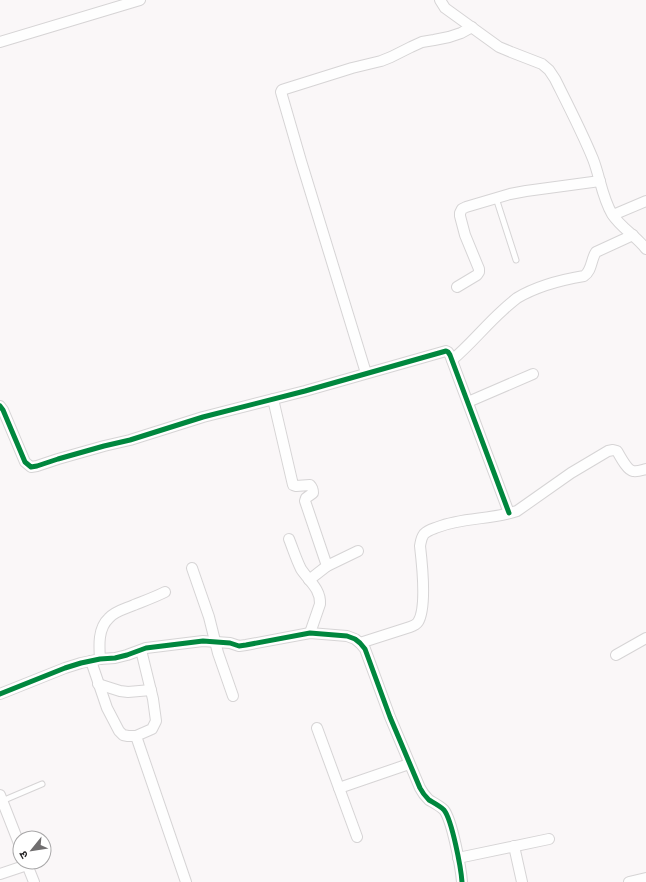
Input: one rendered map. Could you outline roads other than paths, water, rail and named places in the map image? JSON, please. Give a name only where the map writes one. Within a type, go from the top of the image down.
[{"type":"street","points":[[0,42],[140,0]]},
{"type":"street","points":[[440,0],[445,8],[499,47],[542,64],[548,70],[555,79],[578,126],[593,160],[608,206],[613,215],[625,229],[646,249]]},
{"type":"street","points":[[366,373],[281,92],[282,90],[352,68],[381,61],[422,42],[449,37],[472,27]]},
{"type":"street","points":[[457,287],[477,275],[479,272],[460,216],[462,209],[510,194],[600,181]]},
{"type":"street","points":[[613,215],[646,201]]},
{"type":"street","points":[[452,360],[515,299],[552,282],[584,276],[589,271],[596,252],[632,236]]},
{"type":"street","points":[[0,406],[25,462],[31,467],[151,434],[203,417],[446,351],[452,360],[509,513]]},
{"type":"street","points":[[468,402],[533,374]]},
{"type":"street","points":[[273,399],[293,485],[310,485],[313,490],[313,493],[306,498],[305,501],[327,566]]},
{"type":"street","points":[[360,643],[410,627],[419,621],[422,612],[423,585],[420,546],[423,535],[428,531],[443,525],[517,511],[571,473],[608,451],[617,451],[630,470],[634,471],[646,468]]},
{"type":"street","points":[[290,539],[296,558],[302,570],[319,593],[321,599],[310,633]]},
{"type":"street","points":[[309,580],[327,566],[358,551]]},
{"type":"street","points":[[192,568],[209,617],[218,653],[233,696]]},
{"type":"street","points":[[142,650],[154,699],[156,721],[152,729],[136,736],[128,736],[123,735],[119,731],[107,708],[98,684],[95,660],[99,639],[105,622],[109,617],[119,611],[165,592]]},
{"type":"street","points":[[0,694],[65,668],[95,660],[115,658],[156,646],[203,640],[230,643],[239,646],[310,633],[346,636],[355,639],[365,649],[390,717],[409,764],[424,795],[444,809],[448,817],[462,875],[462,882]]},
{"type":"street","points":[[616,655],[646,638]]},
{"type":"street","points":[[98,684],[128,692],[151,690]]},
{"type":"street","points":[[317,728],[357,838]]},
{"type":"street","points":[[136,736],[186,882]]},
{"type":"street","points":[[339,788],[409,764]]},
{"type":"street","points":[[1,798],[14,830]]},
{"type":"street","points":[[458,858],[549,839]]},
{"type":"street","points":[[514,846],[522,882]]},
{"type":"street","points":[[0,874],[12,870]]},
{"type":"street","points":[[29,870],[34,882]]},
{"type":"street","points":[[629,882],[646,878]]},
{"type":"lane","points":[[496,198],[516,260]]},
{"type":"lane","points":[[1,798],[42,784]]}]
